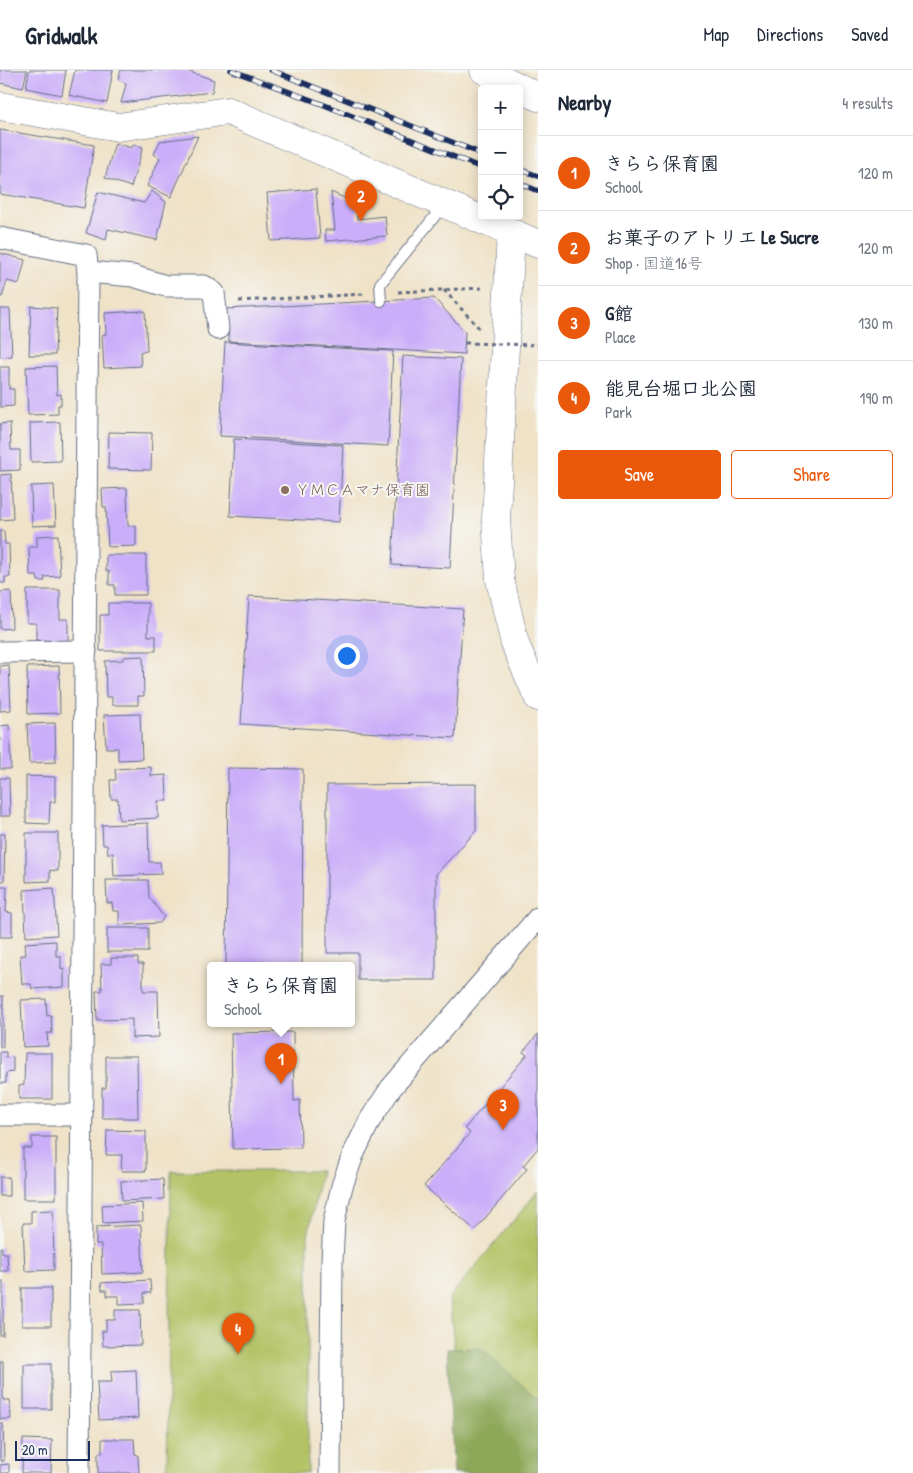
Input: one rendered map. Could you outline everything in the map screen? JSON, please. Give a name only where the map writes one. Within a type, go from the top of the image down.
[{"type":"main road","points":[[484,70],[538,97]]},
{"type":"main road","points":[[0,106],[118,127],[228,111],[538,244]]},
{"type":"main road","points":[[511,233],[496,528],[500,580],[515,644],[538,697]]},
{"type":"street","points":[[0,238],[86,255],[88,272],[79,1473]]},
{"type":"street","points":[[88,272],[133,276],[166,286],[204,286],[214,294],[218,329]]},
{"type":"street","points":[[0,652],[86,651]]},
{"type":"street","points":[[330,1473],[334,1221],[342,1186],[353,1155],[370,1120],[391,1088],[538,918]]},
{"type":"street","points":[[0,1114],[82,1115]]},
{"type":"lane","points":[[381,301],[380,284],[445,205]]},
{"type":"path","points":[[444,290],[483,331]]},
{"type":"path","points":[[485,337],[488,344]]},
{"type":"path","points":[[465,343],[538,345]]},
{"type":"green space","points":[[171,1171],[321,1171],[308,1236],[308,1473],[167,1473]]},
{"type":"green space","points":[[538,1191],[538,1463],[460,1403],[449,1298]]},
{"type":"green space","points":[[481,1348],[538,1400],[538,1473],[454,1473],[447,1349]]},
{"type":"building","points":[[0,70],[27,70],[23,88],[0,83]]},
{"type":"building","points":[[29,70],[66,70],[62,95],[26,88]]},
{"type":"building","points":[[75,70],[113,70],[107,103],[69,95]]},
{"type":"building","points":[[121,70],[184,70],[214,80],[212,92],[121,103],[126,84],[118,79]]},
{"type":"building","points":[[0,130],[94,145],[84,208],[0,194]]},
{"type":"building","points":[[198,136],[171,197],[147,186],[160,158],[154,154],[160,141]]},
{"type":"building","points":[[115,143],[132,148],[133,144],[143,147],[131,187],[105,178]]},
{"type":"building","points":[[316,189],[320,238],[271,241],[267,193]]},
{"type":"building","points":[[152,191],[166,202],[157,240],[108,229],[106,240],[86,233],[98,192],[144,203]]},
{"type":"building","points":[[331,192],[357,204],[357,219],[385,216],[387,236],[326,241],[325,230],[335,230]]},
{"type":"building","points":[[0,253],[25,260],[19,284],[7,281],[2,297],[0,297]]},
{"type":"building","points":[[434,298],[465,332],[464,354],[229,341],[226,309]]},
{"type":"building","points":[[31,306],[57,308],[55,355],[29,355]]},
{"type":"building","points":[[0,309],[10,309],[12,356],[0,357]]},
{"type":"building","points":[[145,311],[147,351],[140,352],[141,366],[104,368],[102,335],[106,334],[105,313]]},
{"type":"building","points":[[225,342],[393,351],[388,446],[220,436]]},
{"type":"building","points":[[403,356],[461,359],[450,568],[392,565]]},
{"type":"building","points":[[56,366],[57,395],[61,394],[61,405],[58,405],[58,414],[28,415],[26,367]]},
{"type":"building","points":[[0,367],[9,367],[9,389],[14,389],[14,406],[0,407]]},
{"type":"building","points":[[60,422],[61,461],[31,462],[30,423]]},
{"type":"building","points":[[10,423],[11,450],[20,450],[20,470],[0,471],[0,424]]},
{"type":"building","points":[[109,432],[152,433],[151,470],[108,469]]},
{"type":"building","points":[[234,439],[343,445],[339,522],[230,516]]},
{"type":"building","points":[[11,474],[13,519],[0,520],[0,475]]},
{"type":"building","points":[[54,485],[56,525],[32,526],[31,486]]},
{"type":"building","points":[[127,488],[128,526],[136,525],[136,546],[108,547],[106,507],[103,507],[102,489]]},
{"type":"building","points":[[0,531],[4,531],[5,544],[9,544],[10,577],[5,577],[5,583],[0,583]]},
{"type":"building","points":[[58,535],[60,576],[44,577],[45,581],[38,581],[37,576],[30,576],[29,547],[37,547],[37,536]]},
{"type":"building","points":[[106,555],[146,555],[146,595],[115,595],[115,585],[109,585],[109,571],[106,571]]},
{"type":"building","points":[[27,590],[60,590],[60,619],[68,619],[68,641],[36,640],[36,623],[27,623]]},
{"type":"building","points":[[11,591],[12,628],[0,629],[0,592]]},
{"type":"building","points":[[249,596],[463,609],[455,738],[241,724]]},
{"type":"building","points":[[108,603],[148,603],[148,636],[156,636],[156,651],[100,651],[100,615],[108,615]]},
{"type":"building","points":[[143,656],[144,696],[138,696],[138,705],[112,705],[112,697],[106,697],[105,661],[123,660],[123,657]]},
{"type":"building","points":[[9,665],[11,710],[0,711],[0,666]]},
{"type":"building","points":[[59,666],[60,713],[28,714],[27,667]]},
{"type":"building","points":[[140,714],[142,759],[118,760],[118,748],[106,748],[104,715]]},
{"type":"building","points":[[55,723],[56,762],[29,763],[27,724]]},
{"type":"building","points":[[9,725],[11,769],[0,769],[0,726]]},
{"type":"building","points":[[151,767],[151,776],[166,775],[167,801],[158,801],[158,818],[119,820],[118,799],[111,799],[110,780],[116,780],[115,769]]},
{"type":"building","points":[[228,768],[303,769],[302,962],[226,962]]},
{"type":"building","points":[[26,776],[55,777],[55,802],[50,802],[49,824],[26,823]]},
{"type":"building","points":[[0,778],[9,778],[10,816],[0,816]]},
{"type":"building","points":[[476,784],[476,831],[436,874],[436,980],[358,980],[358,953],[327,953],[327,785]]},
{"type":"building","points":[[148,823],[149,862],[160,862],[161,874],[114,876],[113,853],[108,854],[107,845],[103,845],[102,825]]},
{"type":"building","points":[[26,833],[58,833],[58,871],[50,870],[50,881],[26,882]]},
{"type":"building","points":[[0,834],[5,834],[4,881],[0,881]]},
{"type":"building","points":[[106,880],[148,880],[149,897],[164,917],[160,923],[119,925],[119,911],[113,911],[112,903],[107,903]]},
{"type":"building","points":[[0,887],[7,887],[6,912],[12,913],[12,937],[0,937]]},
{"type":"building","points":[[54,888],[57,935],[26,937],[24,890]]},
{"type":"building","points":[[107,928],[148,928],[148,952],[107,952]]},
{"type":"building","points":[[56,941],[56,956],[61,956],[61,969],[64,968],[64,987],[32,989],[31,984],[22,984],[20,955],[26,955],[25,943]]},
{"type":"building","points":[[111,958],[138,958],[138,964],[143,964],[143,991],[158,991],[159,1037],[132,1038],[132,1019],[97,1020],[96,991],[102,991],[101,964],[111,964]]},
{"type":"building","points":[[0,996],[3,996],[3,1047],[0,1047]]},
{"type":"building","points":[[46,999],[47,1016],[51,1015],[52,1033],[47,1033],[48,1046],[23,1047],[21,1000]]},
{"type":"building","points":[[293,1032],[294,1101],[300,1100],[301,1148],[233,1149],[231,1033]]},
{"type":"building","points":[[538,1034],[538,1148],[523,1166],[527,1169],[475,1230],[424,1186],[470,1133],[465,1128],[527,1055],[523,1052]]},
{"type":"building","points":[[0,1052],[6,1052],[6,1058],[13,1057],[13,1072],[6,1073],[6,1083],[0,1083]]},
{"type":"building","points":[[25,1053],[52,1053],[52,1099],[19,1099],[19,1086],[24,1085]]},
{"type":"building","points":[[106,1056],[137,1056],[138,1118],[102,1118],[102,1088],[106,1088]]},
{"type":"building","points":[[107,1130],[146,1131],[146,1171],[121,1171],[122,1155],[106,1155]]},
{"type":"building","points":[[32,1137],[56,1137],[56,1199],[23,1199],[23,1148],[32,1148]]},
{"type":"building","points":[[0,1177],[9,1177],[9,1196],[0,1196]]},
{"type":"building","points":[[163,1179],[164,1199],[122,1201],[121,1181]]},
{"type":"building","points":[[142,1203],[143,1221],[103,1223],[102,1205]]},
{"type":"building","points":[[53,1210],[54,1270],[25,1271],[23,1223],[31,1223],[31,1211]]},
{"type":"building","points":[[141,1225],[143,1272],[102,1274],[101,1244],[96,1244],[96,1227]]},
{"type":"building","points":[[0,1247],[2,1247],[2,1253],[7,1253],[8,1271],[0,1271]]},
{"type":"building","points":[[150,1280],[151,1293],[144,1293],[144,1303],[119,1304],[119,1296],[107,1296],[107,1290],[102,1290],[101,1283]]},
{"type":"building","points":[[0,1281],[3,1281],[3,1335],[0,1335]]},
{"type":"building","points":[[22,1288],[51,1288],[51,1326],[22,1326]]},
{"type":"building","points":[[115,1310],[140,1310],[141,1345],[103,1346],[102,1331],[106,1331],[106,1320],[115,1320]]},
{"type":"building","points":[[0,1361],[3,1361],[3,1400],[10,1400],[11,1419],[0,1419]]},
{"type":"building","points":[[24,1364],[51,1364],[51,1409],[24,1409]]},
{"type":"building","points":[[136,1370],[138,1418],[99,1420],[97,1382],[112,1382],[111,1371]]},
{"type":"building","points":[[0,1423],[3,1423],[4,1461],[0,1461]]},
{"type":"building","points":[[23,1439],[52,1440],[51,1473],[22,1473]]},
{"type":"building","points":[[102,1439],[134,1439],[135,1454],[138,1455],[139,1473],[98,1473],[98,1453],[102,1453]]},
{"type":"building","points":[[9,1464],[9,1473],[0,1473],[0,1465]]},
{"type":"railway","points":[[231,70],[478,166]]},
{"type":"railway","points":[[271,70],[478,152]]},
{"type":"railway","points":[[523,170],[538,176]]},
{"type":"railway","points":[[523,185],[538,191]]},
{"type":"place","name":"お菓子のアトリエ Le Sucre","points":[[361,221]]},
{"type":"place","name":"ＹＭＣＡマナ保育園","points":[[285,490]]},
{"type":"place","name":"きらら保育園","points":[[281,1084]]},
{"type":"place","name":"G館","points":[[503,1130]]},
{"type":"place","name":"能見台堀口北公園","points":[[238,1354]]}]
